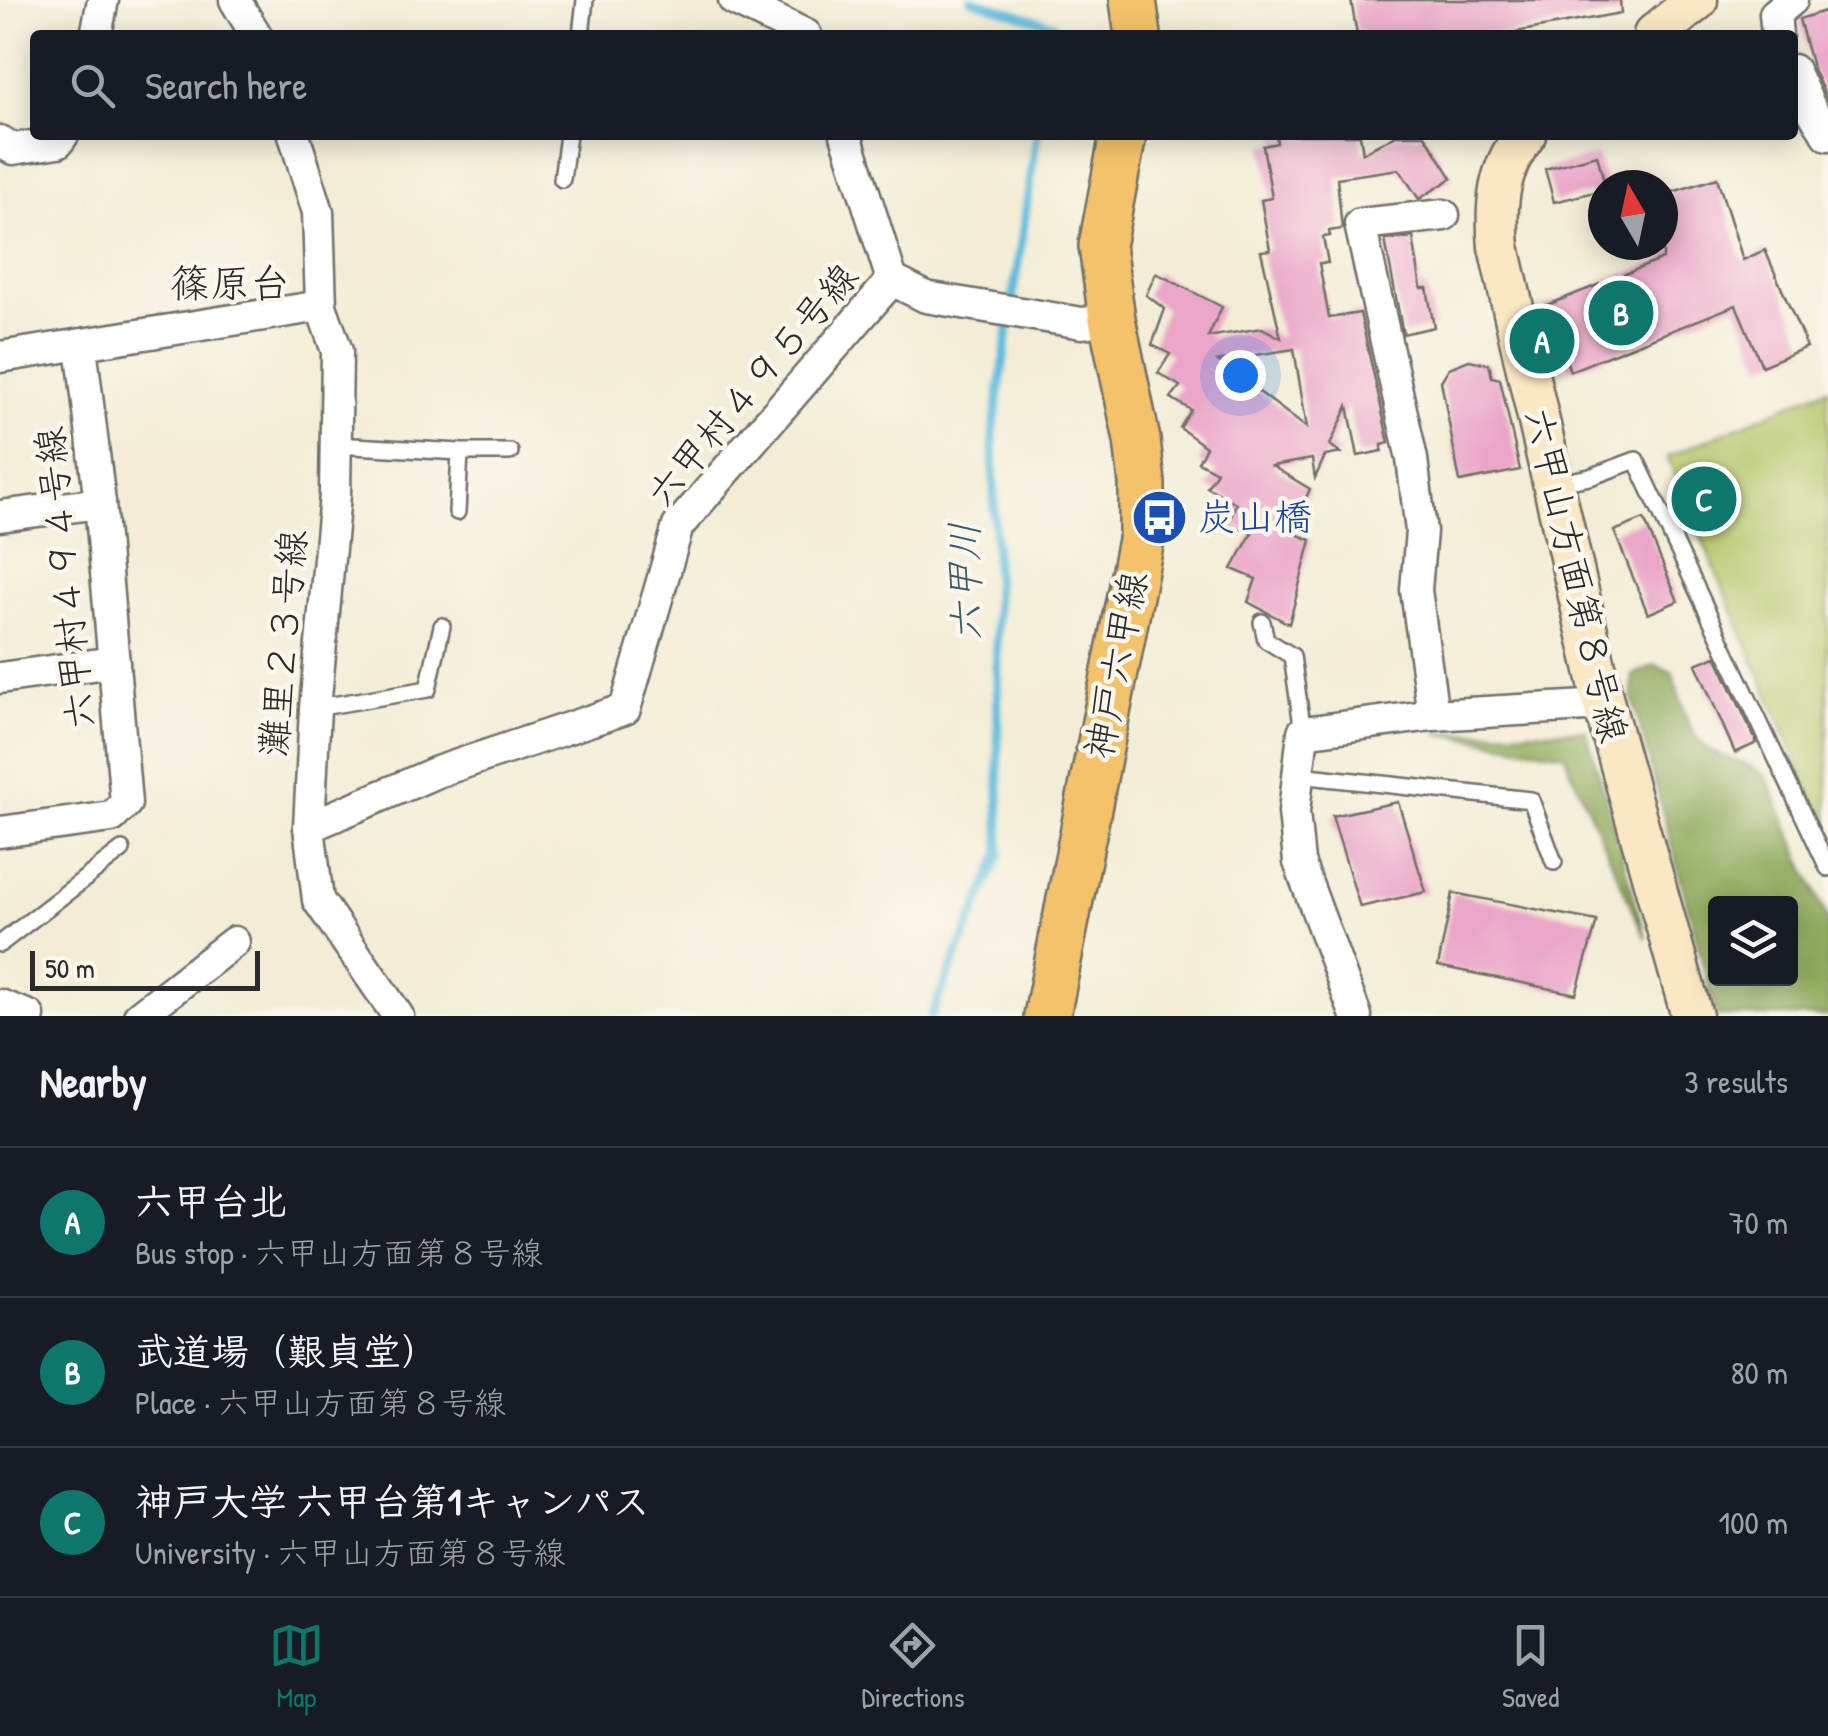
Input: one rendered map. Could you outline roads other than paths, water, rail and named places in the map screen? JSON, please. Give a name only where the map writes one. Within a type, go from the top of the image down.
[{"type":"main road","points":[[1134,0],[1137,30]]},
{"type":"main road","name":"神戸六甲線","points":[[1047,1016],[1142,535],[1137,440],[1112,319],[1102,246],[1122,140]]},
{"type":"street","points":[[97,30],[103,0]]},
{"type":"street","points":[[235,0],[253,30]]},
{"type":"street","points":[[734,0],[796,30]]},
{"type":"street","points":[[1660,30],[1697,0]]},
{"type":"street","points":[[1777,30],[1775,14],[1792,0]]},
{"type":"street","points":[[1798,81],[1828,135]]},
{"type":"street","points":[[0,141],[13,149],[59,140]]},
{"type":"street","name":"灘里２３号線","points":[[296,140],[318,212],[321,306],[337,351],[335,494],[309,827]]},
{"type":"street","points":[[848,140],[892,280]]},
{"type":"street","name":"六甲山方面第８号線","points":[[1521,140],[1501,178],[1496,213],[1499,247],[1604,705],[1692,1016]]},
{"type":"street","points":[[1433,715],[1416,590],[1421,531],[1412,459],[1360,224],[1444,215]]},
{"type":"street","name":"六甲村４９５号線","points":[[309,827],[437,772],[625,709],[678,526],[892,280],[926,297],[1082,323],[1112,319]]},
{"type":"street","points":[[0,357],[321,306]]},
{"type":"street","name":"六甲村４９４号線","points":[[0,832],[112,817],[126,803],[100,503],[81,346]]},
{"type":"street","points":[[0,516],[100,503]]},
{"type":"street","points":[[0,678],[114,662]]},
{"type":"street","points":[[1356,1016],[1299,862],[1294,812],[1302,732],[1433,715],[1604,705]]},
{"type":"street","points":[[309,827],[318,900],[398,1016]]},
{"type":"street","points":[[139,1016],[234,942]]},
{"type":"street","points":[[0,1005],[29,1016]]},
{"type":"lane","points":[[582,30],[585,0]]},
{"type":"lane","points":[[562,179],[567,140]]},
{"type":"lane","points":[[336,446],[510,452]]},
{"type":"lane","points":[[456,512],[460,452]]},
{"type":"lane","points":[[1554,484],[1590,477],[1636,460],[1828,868]]},
{"type":"lane","points":[[1262,622],[1266,640],[1292,656],[1302,732]]},
{"type":"lane","points":[[316,708],[428,689],[442,626]]},
{"type":"lane","points":[[1299,775],[1531,800],[1554,862]]},
{"type":"lane","points":[[0,944],[122,850]]},
{"type":"waterway","name":"六甲川","points":[[972,0],[1053,25],[1052,30]]},
{"type":"waterway","name":"六甲川","points":[[931,1016],[1000,854],[993,433],[1036,140]]},
{"type":"place","name":"武道場（艱貞堂）","points":[[1621,313]]},
{"type":"place","name":"六甲台北","points":[[1542,341]]},
{"type":"place","name":"神戸大学 六甲台第1キャンパス","points":[[1704,499]]},
{"type":"place","name":"炭山橋","points":[[1159,517]]},
{"type":"district","name":"篠原台","points":[[230,283]]}]
